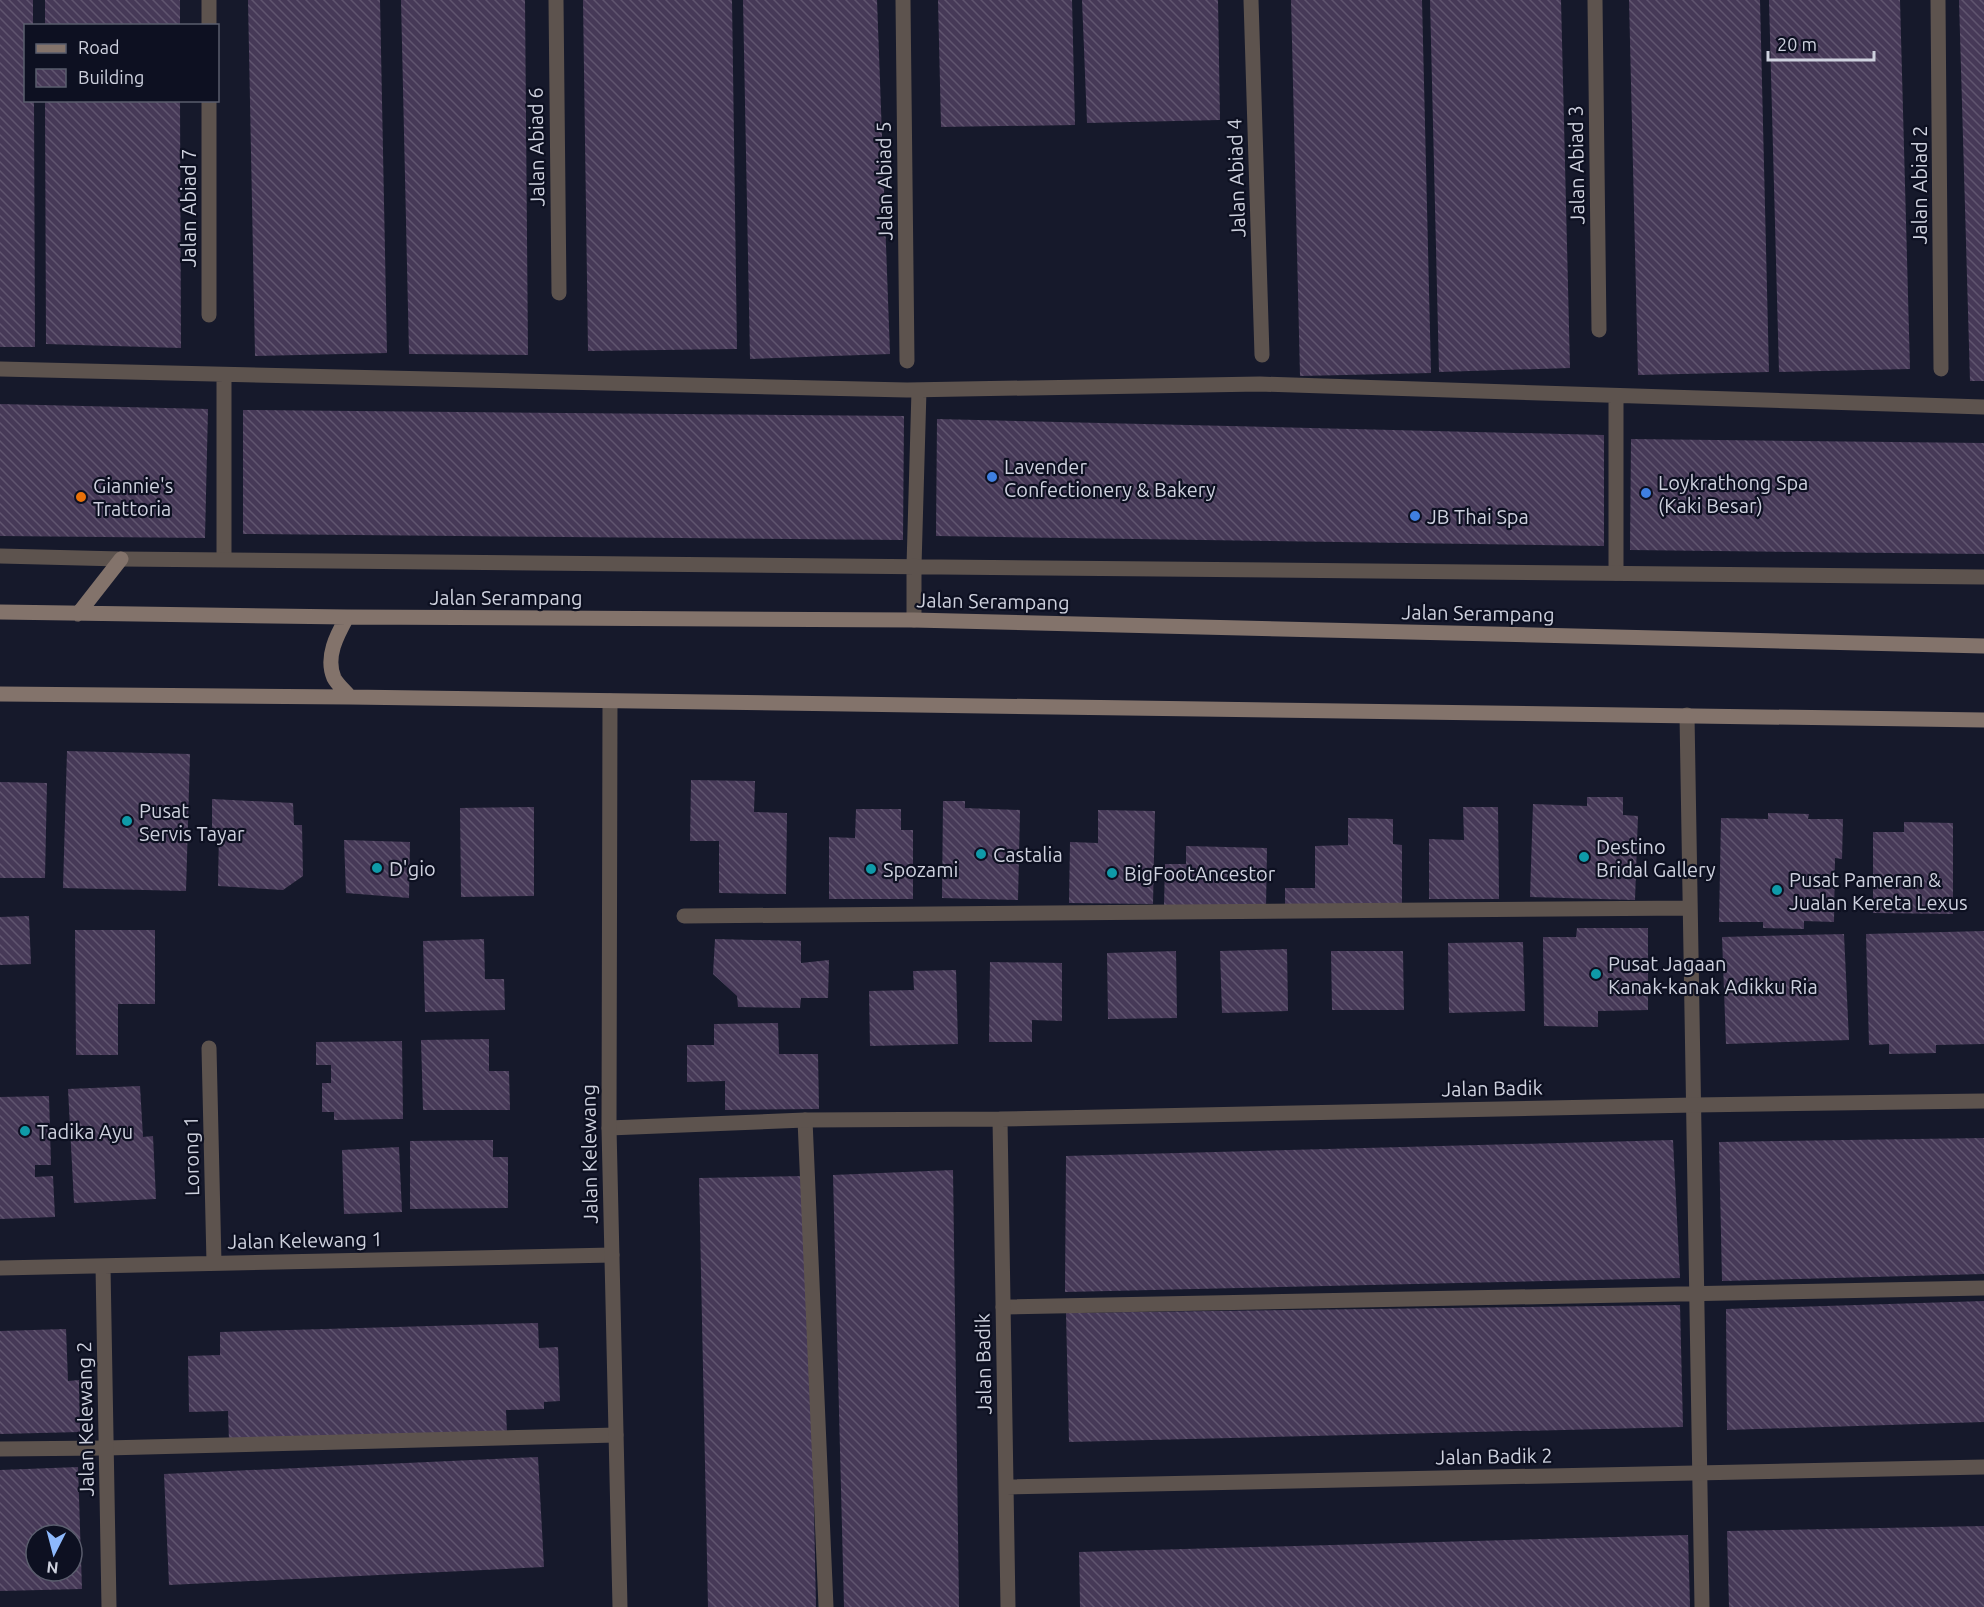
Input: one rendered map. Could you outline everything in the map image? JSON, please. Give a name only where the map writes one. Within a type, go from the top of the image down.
[{"type":"main road","points":[[78,614],[121,559]]},
{"type":"main road","name":"Jalan Serampang","points":[[0,612],[347,617],[914,620],[1984,646]]},
{"type":"main road","points":[[347,617],[335,639],[331,660],[334,677],[350,697]]},
{"type":"main road","points":[[0,694],[1984,720]]},
{"type":"street","points":[[209,0],[209,24]]},
{"type":"street","name":"Jalan Abiad 6","points":[[556,0],[559,293]]},
{"type":"street","name":"Jalan Abiad 5","points":[[903,0],[907,361]]},
{"type":"street","name":"Jalan Abiad 4","points":[[1251,0],[1262,355]]},
{"type":"street","name":"Jalan Abiad 3","points":[[1594,0],[1599,330]]},
{"type":"street","name":"Jalan Abiad 2","points":[[1938,0],[1941,369]]},
{"type":"street","name":"Jalan Abiad 7","points":[[208,315],[209,102]]},
{"type":"street","points":[[0,369],[919,390],[1260,384],[1984,407]]},
{"type":"street","points":[[224,375],[224,559]]},
{"type":"street","points":[[914,620],[919,390]]},
{"type":"street","points":[[1616,396],[1616,573]]},
{"type":"street","name":"Jalan Serampang","points":[[0,556],[1984,577]]},
{"type":"street","name":"Jalan Kelewang","points":[[610,701],[609,1128],[620,1607]]},
{"type":"street","points":[[1687,715],[1702,1607]]},
{"type":"street","points":[[684,916],[1690,908]]},
{"type":"street","name":"Lorong 1","points":[[209,1048],[214,1263]]},
{"type":"street","name":"Jalan Badik","points":[[609,1128],[805,1120],[1000,1119],[1984,1101]]},
{"type":"street","name":"Jalan Badik","points":[[1000,1119],[1008,1607]]},
{"type":"street","points":[[805,1120],[826,1607]]},
{"type":"street","name":"Jalan Kelewang 1","points":[[0,1268],[612,1255]]},
{"type":"street","name":"Jalan Kelewang 2","points":[[103,1266],[109,1607]]},
{"type":"street","points":[[1003,1307],[1984,1288]]},
{"type":"street","points":[[0,1449],[616,1435]]},
{"type":"street","name":"Jalan Badik 2","points":[[1006,1487],[1984,1467]]},
{"type":"building","points":[[0,0],[33,0],[33,24],[24,24],[24,102],[34,102],[35,347],[0,347]]},
{"type":"building","points":[[45,0],[180,0],[180,24],[45,24]]},
{"type":"building","points":[[248,0],[380,0],[387,353],[255,356]]},
{"type":"building","points":[[401,0],[525,0],[528,355],[409,354]]},
{"type":"building","points":[[583,0],[732,0],[737,349],[588,351]]},
{"type":"building","points":[[743,0],[877,0],[890,354],[750,359]]},
{"type":"building","points":[[938,0],[1072,0],[1075,125],[941,127]]},
{"type":"building","points":[[1082,0],[1218,0],[1220,120],[1087,123]]},
{"type":"building","points":[[1291,0],[1422,0],[1431,373],[1300,376]]},
{"type":"building","points":[[1430,0],[1561,0],[1570,368],[1439,372]]},
{"type":"building","points":[[1629,0],[1760,0],[1769,372],[1638,375]]},
{"type":"building","points":[[1769,0],[1900,0],[1910,369],[1779,372]]},
{"type":"building","points":[[1959,0],[1984,0],[1984,381],[1970,381]]},
{"type":"building","points":[[45,102],[180,102],[181,348],[46,344]]},
{"type":"building","points":[[0,404],[208,409],[205,538],[0,536]]},
{"type":"building","points":[[243,410],[904,416],[903,540],[243,534]]},
{"type":"building","points":[[937,419],[1604,435],[1604,546],[936,536]]},
{"type":"building","points":[[1631,439],[1984,443],[1984,554],[1630,550]]},
{"type":"building","name":"Pusat Servis Tayar","points":[[67,751],[190,754],[186,891],[63,888]]},
{"type":"building","points":[[691,780],[755,781],[754,812],[787,813],[786,894],[719,893],[719,841],[690,841]]},
{"type":"building","points":[[0,782],[47,783],[45,878],[0,878]]},
{"type":"building","name":"Destino Bridal Gallery","points":[[1587,797],[1623,797],[1623,815],[1638,816],[1635,900],[1530,897],[1533,804],[1587,806]]},
{"type":"building","points":[[212,799],[293,803],[294,825],[302,825],[303,876],[283,890],[218,886],[219,830],[212,830]]},
{"type":"building","name":"Castalia","points":[[943,801],[965,801],[965,808],[1020,810],[1018,900],[942,898]]},
{"type":"building","points":[[534,807],[534,896],[461,897],[460,808]]},
{"type":"building","points":[[1463,807],[1498,807],[1499,899],[1429,899],[1429,839],[1464,840]]},
{"type":"building","name":"Spozami","points":[[856,809],[901,809],[901,830],[913,830],[913,899],[829,899],[829,837],[855,838]]},
{"type":"building","name":"BigFootAncestor","points":[[1098,810],[1155,811],[1153,904],[1069,903],[1070,842],[1098,843]]},
{"type":"building","name":"Pusat Pameran & Jualan Kereta Lexus","points":[[1768,813],[1809,814],[1808,819],[1843,819],[1842,859],[1835,858],[1834,922],[1804,921],[1804,929],[1763,928],[1763,922],[1719,922],[1721,818],[1768,819]]},
{"type":"building","points":[[1348,818],[1393,819],[1393,844],[1402,845],[1402,907],[1285,906],[1285,888],[1315,888],[1315,846],[1348,845]]},
{"type":"building","points":[[1904,822],[1953,823],[1953,914],[1873,913],[1873,832],[1904,832]]},
{"type":"building","name":"D'gio","points":[[344,840],[410,842],[409,898],[346,893]]},
{"type":"building","points":[[1186,846],[1267,848],[1266,908],[1164,905],[1165,864],[1186,864]]},
{"type":"building","points":[[29,916],[31,964],[0,965],[0,917]]},
{"type":"building","name":"Pusat Jagaan Kanak-kanak Adikku Ria","points":[[1577,928],[1648,928],[1648,1010],[1598,1011],[1598,1027],[1544,1026],[1543,937],[1576,937]]},
{"type":"building","points":[[75,930],[155,930],[155,1004],[118,1004],[118,1055],[76,1055]]},
{"type":"building","points":[[1984,931],[1984,1044],[1936,1045],[1936,1053],[1889,1054],[1889,1044],[1869,1045],[1866,934]]},
{"type":"building","points":[[1844,934],[1849,1040],[1726,1044],[1722,937]]},
{"type":"building","points":[[484,939],[485,979],[504,979],[505,1010],[425,1012],[423,941]]},
{"type":"building","points":[[715,939],[801,941],[801,963],[829,960],[828,998],[801,998],[800,1008],[738,1007],[737,996],[713,974]]},
{"type":"building","points":[[1523,942],[1525,1011],[1449,1013],[1448,943]]},
{"type":"building","points":[[1287,949],[1288,1011],[1222,1013],[1220,951]]},
{"type":"building","points":[[1176,951],[1177,1018],[1108,1019],[1107,953]]},
{"type":"building","points":[[1331,951],[1403,951],[1404,1010],[1332,1010]]},
{"type":"building","points":[[990,962],[1062,963],[1062,1021],[1032,1020],[1032,1042],[989,1042]]},
{"type":"building","points":[[956,970],[958,1044],[870,1046],[869,991],[914,990],[913,971]]},
{"type":"building","points":[[778,1023],[779,1054],[818,1054],[819,1109],[725,1110],[725,1081],[687,1082],[687,1045],[714,1045],[714,1024]]},
{"type":"building","points":[[489,1039],[489,1071],[509,1071],[510,1110],[423,1110],[421,1040]]},
{"type":"building","points":[[402,1041],[403,1119],[334,1120],[334,1112],[322,1112],[322,1083],[331,1083],[331,1065],[316,1065],[316,1042]]},
{"type":"building","points":[[140,1086],[143,1137],[153,1136],[156,1199],[74,1203],[68,1089]]},
{"type":"building","name":"Tadika Ayu","points":[[49,1096],[51,1165],[35,1165],[35,1177],[53,1176],[55,1217],[0,1219],[0,1097]]},
{"type":"building","points":[[1984,1138],[1984,1274],[1722,1281],[1719,1142]]},
{"type":"building","points":[[493,1140],[493,1157],[508,1157],[508,1208],[410,1209],[410,1141]]},
{"type":"building","points":[[1673,1140],[1680,1278],[1065,1292],[1066,1156]]},
{"type":"building","points":[[399,1147],[402,1212],[344,1214],[342,1150]]},
{"type":"building","points":[[953,1170],[959,1607],[844,1607],[833,1175]]},
{"type":"building","points":[[807,1176],[816,1607],[708,1607],[699,1178]]},
{"type":"building","points":[[1984,1301],[1984,1422],[1727,1430],[1726,1309]]},
{"type":"building","points":[[1680,1305],[1683,1427],[1069,1442],[1066,1313]]},
{"type":"building","points":[[538,1323],[539,1348],[558,1347],[560,1401],[544,1402],[544,1409],[506,1410],[507,1433],[229,1441],[228,1411],[189,1412],[188,1356],[220,1355],[220,1332]]},
{"type":"building","points":[[66,1329],[68,1381],[79,1380],[80,1432],[0,1434],[0,1331]]},
{"type":"building","points":[[538,1457],[544,1567],[169,1585],[164,1474]]},
{"type":"building","points":[[78,1467],[80,1523],[24,1523],[24,1583],[82,1583],[82,1589],[0,1591],[0,1470]]},
{"type":"building","points":[[1984,1526],[1984,1607],[1729,1607],[1727,1531]]},
{"type":"building","points":[[1688,1535],[1690,1607],[1080,1607],[1079,1552]]},
{"type":"place","name":"Lavender Confectionery & Bakery","points":[[992,477]]},
{"type":"place","name":"Loykrathong Spa (Kaki Besar)","points":[[1646,493]]},
{"type":"place","name":"Giannie's Trattoria","points":[[81,497]]},
{"type":"place","name":"JB Thai Spa","points":[[1415,516]]},
{"type":"place","name":"Pusat Servis Tayar","points":[[127,821]]},
{"type":"place","name":"Castalia","points":[[981,854]]},
{"type":"place","name":"Destino Bridal Gallery","points":[[1584,857]]},
{"type":"place","name":"D'gio","points":[[377,868]]},
{"type":"place","name":"Spozami","points":[[871,869]]},
{"type":"place","name":"BigFootAncestor","points":[[1112,873]]},
{"type":"place","name":"Pusat Pameran & Jualan Kereta Lexus","points":[[1777,890]]},
{"type":"place","name":"Pusat Jagaan Kanak-kanak Adikku Ria","points":[[1596,974]]},
{"type":"place","name":"Tadika Ayu","points":[[25,1131]]}]
